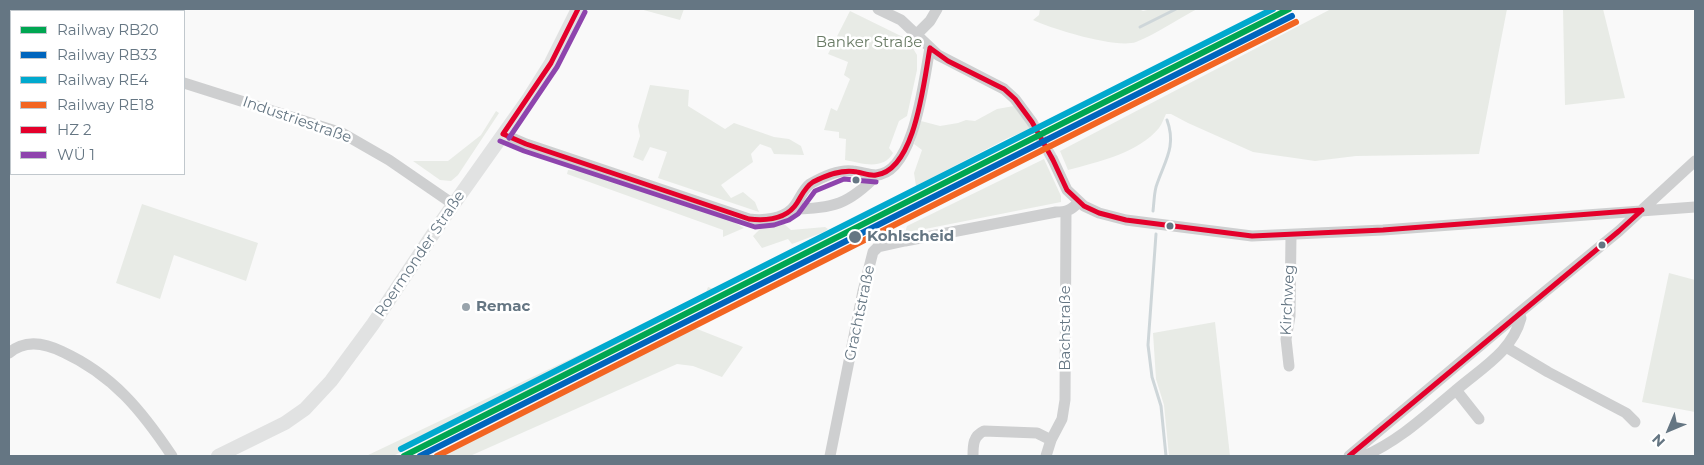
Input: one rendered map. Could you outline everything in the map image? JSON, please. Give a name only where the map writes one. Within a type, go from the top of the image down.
[{"type":"main road","name":"Roermonder Straße","points":[[218,456],[285,423],[306,409],[318,397],[368,332],[453,204],[551,63],[578,9]]},
{"type":"street","points":[[878,9],[901,20],[930,48],[948,61],[1004,89],[1015,99],[1032,122]]},
{"type":"street","points":[[917,34],[930,21],[937,9]]},
{"type":"street","points":[[503,134],[526,144],[749,219],[761,220],[772,218],[792,209],[830,207],[850,199],[864,189],[877,175],[887,171],[903,156],[917,117],[930,48]]},
{"type":"street","name":"Industriestraße","points":[[185,83],[342,133],[389,160],[453,204]]},
{"type":"street","points":[[1053,160],[1067,190],[1079,202],[1099,213],[1126,220],[1252,236],[1383,230],[1695,207]]},
{"type":"street","points":[[1350,456],[1519,313],[1619,232],[1695,161]]},
{"type":"street","points":[[792,209],[810,185],[843,171],[877,175]]},
{"type":"street","points":[[1066,212],[1072,210],[1079,202]]},
{"type":"street","name":"Grachtstraße","points":[[830,456],[863,291],[873,252],[878,247],[905,241],[1056,212],[1066,212]]},
{"type":"street","name":"Bachstraße","points":[[1046,456],[1051,440],[1062,419],[1065,400],[1066,212]]},
{"type":"street","points":[[1613,212],[1620,220],[1619,232]]},
{"type":"street","name":"Kirchweg","points":[[1288,366],[1286,339],[1290,316],[1291,234]]},
{"type":"street","points":[[1364,456],[1385,452],[1492,361],[1506,347],[1519,325],[1521,318],[1519,313]]},
{"type":"street","points":[[9,353],[26,344],[41,344],[77,358],[92,367],[106,377],[131,401],[172,456]]},
{"type":"street","points":[[1506,347],[1626,414],[1635,422]]},
{"type":"street","points":[[1456,390],[1479,419]]},
{"type":"street","points":[[972,456],[973,443],[984,431],[1037,434],[1051,440]]},
{"type":"green space","points":[[640,9],[684,9],[680,20]]},
{"type":"green space","points":[[1040,9],[1139,9],[1143,11],[1151,9],[1197,9],[1144,39],[1136,42],[1115,43],[1084,37],[1033,20],[1039,15]]},
{"type":"green space","points":[[1331,9],[1507,9],[1479,154],[1356,156],[1315,161],[1253,152],[1171,114],[1166,114],[1159,128],[1140,144],[1117,155],[1068,170],[1060,151]]},
{"type":"green space","points":[[1563,9],[1603,9],[1625,98],[1565,105]]},
{"type":"green space","name":"Banker Straße","points":[[850,11],[907,39],[917,55],[917,70],[907,116],[899,121],[889,148],[893,153],[889,159],[878,164],[865,164],[845,160],[846,139],[839,138],[839,132],[824,130],[831,108],[837,111],[850,79],[844,75],[848,62],[828,54]]},
{"type":"green space","points":[[650,85],[689,90],[688,106],[725,129],[734,123],[774,137],[789,139],[801,146],[804,155],[774,154],[771,148],[760,144],[751,154],[753,162],[721,185],[731,198],[743,192],[755,202],[759,212],[658,178],[667,152],[650,147],[643,161],[633,157],[640,136],[638,126]]},
{"type":"green space","points":[[1014,106],[1031,129],[1008,138],[916,186],[914,173],[922,150],[914,144],[921,121],[940,126],[966,120],[975,121],[997,109]]},
{"type":"green space","points":[[496,111],[499,113],[458,175],[451,181],[440,180],[413,161],[448,161],[481,135]]},
{"type":"green space","points":[[1044,159],[1061,196],[1061,202],[905,233],[907,226]]},
{"type":"green space","points":[[568,170],[596,173],[732,221],[744,228],[723,237],[723,230],[567,174]]},
{"type":"green space","points":[[142,204],[258,243],[246,281],[174,255],[160,299],[116,283]]},
{"type":"green space","points":[[783,223],[791,230],[825,227],[828,229],[792,244],[788,239],[762,248],[753,236],[763,226]]},
{"type":"green space","points":[[1669,273],[1695,280],[1695,412],[1642,402]]},
{"type":"green space","points":[[708,287],[720,291],[583,363],[393,456],[366,456],[705,295]]},
{"type":"green space","points":[[1215,322],[1230,456],[1169,456],[1164,405],[1156,379],[1153,333]]},
{"type":"green space","points":[[692,327],[743,347],[722,377],[693,366],[677,364],[470,456],[439,456]]},
{"type":"waterway","points":[[1140,27],[1176,9]]},
{"type":"waterway","points":[[1153,211],[1156,187],[1170,146],[1171,138],[1167,120]]},
{"type":"waterway","points":[[1156,234],[1148,345],[1152,377],[1161,406],[1166,456]]},
{"type":"tunnel","points":[[1032,122],[1053,160]]},
{"type":"rail line","name":"RE4","points":[[401,449],[1273,9]]},
{"type":"rail line","name":"RB20","points":[[404,456],[1289,9]]},
{"type":"rail line","name":"RB33","points":[[420,456],[1292,16]]},
{"type":"rail line","name":"RE18","points":[[437,456],[1296,22]]},
{"type":"transit line","points":[[503,134],[551,63],[578,9]]},
{"type":"transit line","points":[[509,138],[557,67],[585,12]]},
{"type":"transit line","points":[[930,48],[948,61],[1004,89],[1015,99],[1032,122],[1067,190],[1084,206],[1099,213],[1126,220],[1252,236],[1383,230],[1642,210]]},
{"type":"transit line","points":[[503,134],[526,144],[749,219],[763,220],[776,218],[788,213],[810,184],[829,175],[846,171],[876,175],[890,169],[900,157],[909,141],[916,121],[930,48]]},
{"type":"transit line","points":[[500,141],[524,151],[755,227],[774,225],[789,220],[798,214],[815,191],[844,179],[876,182]]},
{"type":"transit line","points":[[1349,456],[1642,210]]},
{"type":"place","name":"Kohlscheid","points":[[855,237]]},
{"type":"place","name":"Remac","points":[[466,307]]}]
